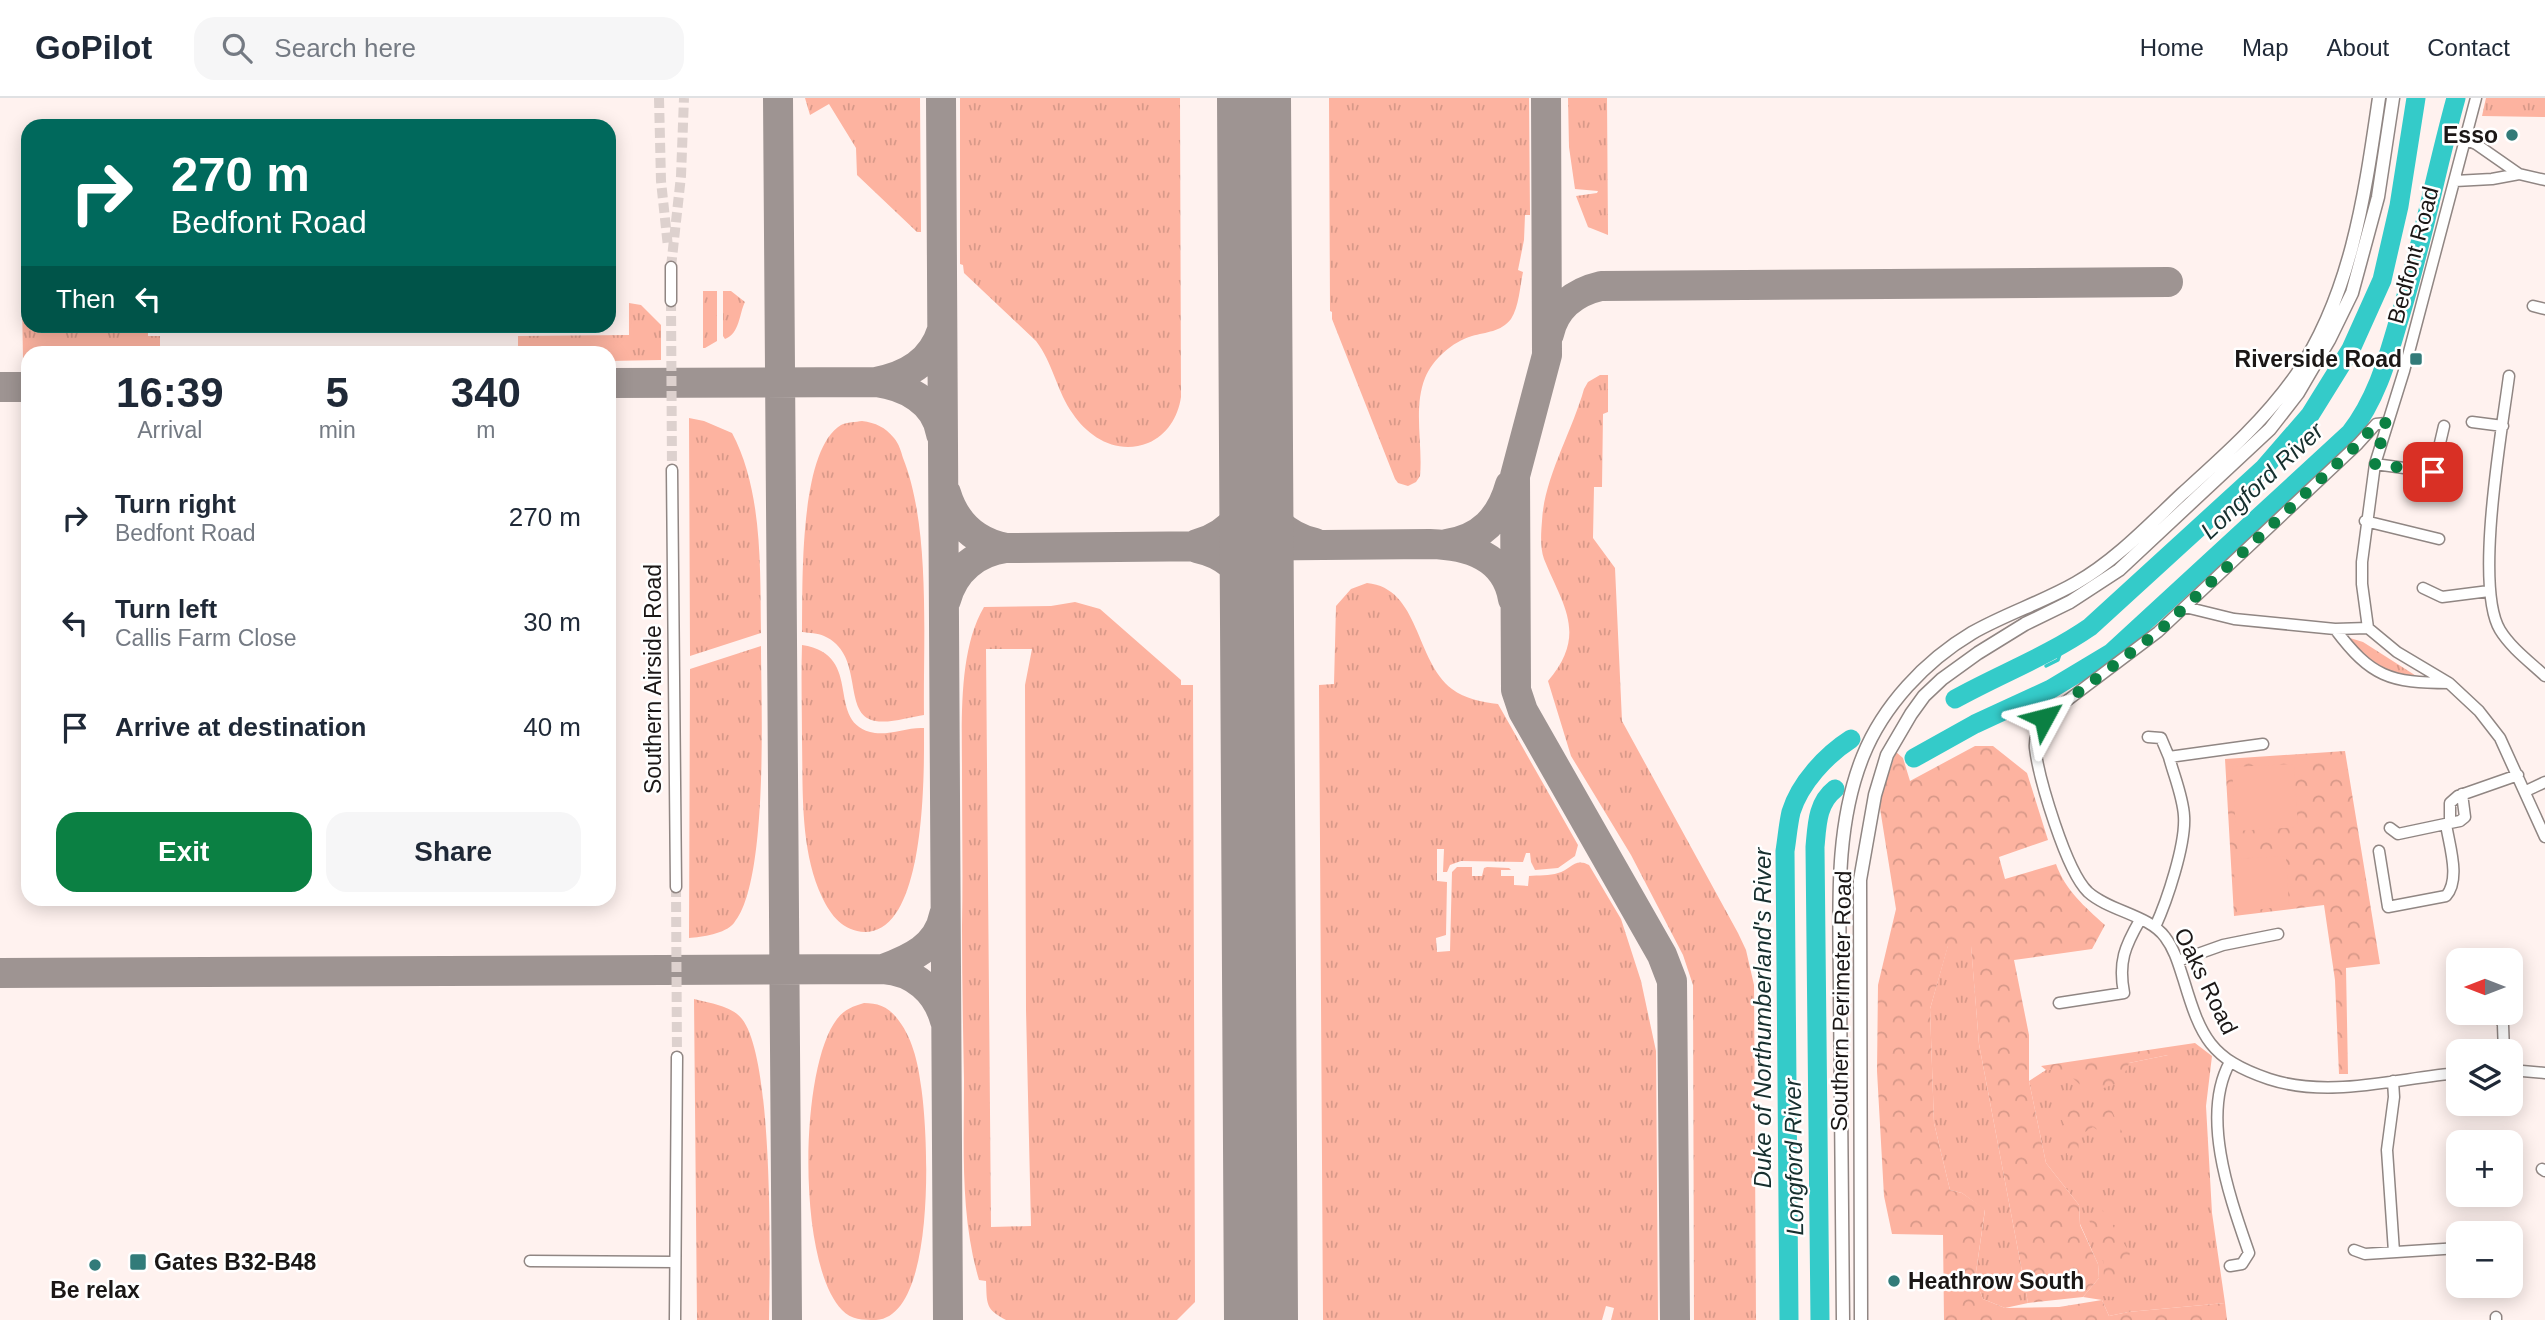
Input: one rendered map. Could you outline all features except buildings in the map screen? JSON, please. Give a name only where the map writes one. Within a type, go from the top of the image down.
[{"type":"street","name":"Southern Perimeter Road","points":[[1843,1320],[1840,924],[1845,824],[1862,758],[1881,720],[1926,667],[1971,634],[2078,582],[2108,560],[2219,461],[2263,417],[2298,373],[2319,334],[2355,241],[2379,98]]},
{"type":"street","name":"Southern Perimeter Road","points":[[1861,1320],[1860,880],[1875,795],[1887,754],[1910,714],[1942,679],[2025,624],[2070,603],[2119,570],[2270,429],[2298,393],[2352,293],[2378,197],[2393,98]]},
{"type":"street","name":"Bedfont Road","points":[[2368,628],[2362,584],[2365,521],[2375,464],[2404,371],[2476,98]]},
{"type":"street","points":[[2467,140],[2519,174],[2545,180]]},
{"type":"street","points":[[2455,181],[2519,174]]},
{"type":"street","points":[[671,267],[671,301]]},
{"type":"street","points":[[2533,306],[2545,309]]},
{"type":"street","points":[[2509,376],[2489,554],[2489,591],[2500,629],[2545,676]]},
{"type":"street","points":[[2472,422],[2502,426]]},
{"type":"street","points":[[2185,607],[2376,424],[2386,423]]},
{"type":"street","points":[[2430,486],[2444,426]]},
{"type":"street","points":[[2375,464],[2433,472]]},
{"type":"street","name":"Southern Airside Road","points":[[672,470],[676,887]]},
{"type":"street","points":[[2365,521],[2439,539]]},
{"type":"street","points":[[2423,588],[2442,597],[2489,591]]},
{"type":"street","points":[[2185,607],[2234,619],[2335,629],[2368,628],[2397,653],[2449,683],[2479,711],[2500,738],[2545,837]]},
{"type":"street","name":"Oaks Road","points":[[2185,607],[2158,632],[2044,718],[2038,730],[2036,749],[2046,793],[2070,865],[2085,889],[2097,899],[2155,927],[2168,940],[2178,961],[2199,1027],[2218,1054],[2230,1062],[2268,1079],[2324,1088],[2446,1075]]},
{"type":"street","points":[[2335,629],[2360,660],[2386,677],[2424,683],[2449,683]]},
{"type":"street","points":[[2148,737],[2161,738],[2169,757],[2184,814],[2183,836],[2162,912],[2155,927]]},
{"type":"street","points":[[2169,757],[2263,744]]},
{"type":"street","points":[[2379,850],[2388,907],[2446,896],[2452,889],[2453,872],[2448,824],[2449,803],[2462,794],[2518,775]]},
{"type":"street","points":[[2526,791],[2545,782]]},
{"type":"street","points":[[2390,828],[2398,834],[2448,824]]},
{"type":"street","points":[[2127,1005],[2122,956],[2140,920]]},
{"type":"street","points":[[2178,961],[2223,945],[2278,934]]},
{"type":"street","points":[[2059,1003],[2124,993]]},
{"type":"street","points":[[675,1320],[677,1057]]},
{"type":"street","points":[[2230,1062],[2221,1077],[2218,1096],[2219,1139],[2227,1185],[2249,1253],[2242,1264],[2230,1266]]},
{"type":"street","points":[[2523,1071],[2545,1073]]},
{"type":"street","points":[[2393,1081],[2394,1097],[2387,1150],[2394,1252]]},
{"type":"street","points":[[2354,1250],[2365,1254],[2446,1249]]},
{"type":"street","points":[[530,1261],[675,1262]]},
{"type":"green space","points":[[805,98],[920,98],[921,232],[917,232],[857,175],[856,148],[829,104],[810,115]]},
{"type":"green space","points":[[960,98],[1180,98],[1181,397],[1170,424],[1155,440],[1126,447],[1105,442],[1087,430],[1068,405],[1036,341],[964,273],[963,265],[960,264]]},
{"type":"green space","points":[[1329,98],[1529,98],[1530,215],[1525,215],[1524,240],[1518,270],[1523,272],[1516,309],[1503,327],[1457,342],[1438,358],[1428,371],[1421,390],[1419,414],[1420,476],[1408,486],[1395,479],[1330,311]]},
{"type":"green space","points":[[1568,98],[1607,98],[1608,235],[1588,227],[1576,196],[1598,191],[1575,189],[1569,147]]},
{"type":"green space","points":[[2486,98],[2545,98],[2545,117],[2482,116]]},
{"type":"green space","points":[[703,291],[717,291],[717,341],[705,348],[703,348]]},
{"type":"green space","points":[[723,291],[731,291],[745,302],[734,332],[725,339],[723,336]]},
{"type":"green space","points":[[629,303],[641,305],[661,325],[661,360],[616,361],[616,346],[518,346],[518,336],[629,335]]},
{"type":"green space","points":[[23,333],[148,333],[148,336],[160,336],[160,346],[23,346]]},
{"type":"green space","points":[[1600,375],[1608,375],[1608,412],[1603,414],[1602,487],[1594,487],[1593,538],[1615,568],[1622,721],[1738,933],[1746,950],[1754,985],[1756,1320],[1694,1320],[1693,985],[1683,955],[1631,855],[1571,756],[1548,681],[1567,649],[1569,634],[1564,606],[1541,545],[1544,505],[1553,472],[1584,389],[1588,382]]},
{"type":"green space","points":[[689,418],[704,421],[732,433],[742,456],[755,505],[758,531],[761,633],[690,656]]},
{"type":"green space","points":[[862,421],[884,428],[899,445],[912,486],[922,550],[924,715],[889,721],[875,721],[861,713],[849,667],[836,644],[822,635],[802,632],[803,554],[810,490],[817,462],[827,440],[841,425]]},
{"type":"green space","points":[[1367,583],[1384,588],[1397,598],[1407,611],[1440,677],[1452,689],[1468,698],[1498,704],[1578,845],[1575,856],[1558,868],[1535,870],[1530,853],[1526,853],[1523,862],[1461,861],[1450,865],[1447,872],[1443,872],[1444,849],[1437,849],[1437,881],[1447,882],[1446,935],[1436,938],[1437,952],[1450,951],[1452,872],[1457,867],[1472,867],[1472,876],[1482,876],[1484,868],[1487,867],[1509,868],[1511,870],[1501,870],[1501,876],[1514,876],[1514,885],[1528,886],[1529,876],[1555,874],[1576,863],[1584,863],[1589,865],[1621,919],[1641,981],[1656,1051],[1658,1320],[1611,1320],[1614,1308],[1606,1306],[1602,1320],[1323,1320],[1319,685],[1334,684],[1336,606],[1351,589]]},
{"type":"green space","points":[[1075,602],[1100,609],[1181,680],[1181,685],[1193,685],[1195,1302],[1177,1320],[1006,1320],[988,1305],[986,1281],[979,1280],[973,1256],[966,1206],[964,1155],[963,687],[970,644],[984,607],[1051,606]],"holes":[[[986,649],[1032,649],[1025,685],[1026,1010],[1031,1226],[991,1227]]]},
{"type":"green space","points":[[2350,638],[2363,642],[2421,679],[2389,671],[2371,662]]},
{"type":"green space","points":[[802,645],[822,651],[833,662],[840,675],[850,717],[859,727],[875,733],[924,728],[922,811],[911,879],[900,906],[885,925],[865,932],[850,929],[829,910],[810,860],[803,800]]},
{"type":"green space","points":[[761,646],[761,790],[753,870],[745,902],[734,923],[707,936],[689,938],[690,669]]},
{"type":"green space","points":[[1975,746],[1993,746],[2027,773],[2048,840],[1999,857],[2005,879],[2056,864],[2070,890],[2105,925],[2092,949],[2014,960],[2029,1035],[2029,1081],[2046,1163],[2079,1205],[2080,1225],[2098,1264],[2099,1278],[2083,1297],[2028,1303],[1979,1044],[1971,946],[1948,946],[1930,1009],[1934,1123],[1950,1190],[1962,1193],[1985,1209],[1975,1279],[1983,1299],[2005,1308],[2059,1307],[2102,1300],[2109,1316],[2225,1303],[2227,1320],[1944,1320],[1943,1235],[1892,1234],[1884,1196],[1877,1071],[1878,985],[1896,909],[1879,802],[1896,752],[1903,758],[1910,781]]},
{"type":"green space","points":[[2345,751],[2380,964],[2346,968],[2348,1074],[2339,1074],[2335,980],[2324,905],[2234,916],[2225,759]]},
{"type":"green space","points":[[2294,764],[2298,827],[2236,831],[2232,767]]},
{"type":"green space","points":[[2286,856],[2289,906],[2237,912],[2233,859]]},
{"type":"green space","points":[[1948,945],[1971,945],[1979,1044],[2028,1303],[2005,1308],[1983,1299],[1975,1279],[1985,1210],[1962,1193],[1950,1190],[1934,1123],[1930,1009]]},
{"type":"green space","points":[[694,999],[733,1011],[742,1019],[752,1041],[760,1075],[768,1163],[769,1320],[697,1320]]},
{"type":"green space","points":[[864,1003],[889,1010],[902,1024],[910,1041],[920,1077],[926,1140],[924,1218],[919,1256],[910,1288],[896,1311],[876,1320],[849,1316],[827,1286],[817,1252],[808,1166],[815,1079],[824,1044],[837,1019],[849,1009]]},
{"type":"green space","points":[[2195,1043],[2212,1056],[2206,1106],[2212,1213],[2225,1303],[2109,1316],[2102,1300],[2083,1297],[2099,1278],[2098,1264],[2080,1224],[2079,1205],[2046,1163],[2029,1081],[2046,1070],[2129,1063],[2168,1055],[2168,1047]]},
{"type":"green space","points":[[2168,1047],[2168,1055],[2129,1063],[2121,1082],[2089,1093],[2064,1070],[2046,1070],[2041,1066]]},
{"type":"green space","points":[[2054,1103],[2077,1108],[2110,1107],[2123,1134],[2111,1139],[2093,1127],[2079,1136],[2078,1156],[2067,1155],[2067,1131]]},
{"type":"green space","points":[[2102,1209],[2130,1253],[2116,1297],[2102,1296],[2102,1254],[2097,1236],[2086,1215]]},
{"type":"waterway","name":"Duke of Northumberland's River","points":[[1955,699],[2058,647],[2090,627],[2264,468],[2310,415],[2351,349],[2382,280],[2399,206],[2416,98]]},
{"type":"waterway","name":"Longford River","points":[[1914,758],[1975,724],[2051,689],[2111,653],[2350,433],[2373,395],[2389,354],[2456,98]]},
{"type":"waterway","points":[[2046,666],[2058,660],[2063,645]]},
{"type":"waterway","name":"Duke of Northumberland's River","points":[[1789,1320],[1785,851],[1791,812],[1807,780],[1823,761],[1851,739]]},
{"type":"waterway","name":"Longford River","points":[[1820,1320],[1815,847],[1821,808],[1835,789]]},
{"type":"taxiway","points":[[778,98],[787,1320]]},
{"type":"taxiway","points":[[941,98],[948,1320]]},
{"type":"taxiway","points":[[1546,98],[1547,355],[1515,476],[1516,690],[1523,711],[1662,955],[1672,981],[1675,1320]]},
{"type":"taxiway","points":[[1549,334],[1556,316],[1568,302],[1583,292],[1601,286],[2168,282]]},
{"type":"taxiway","points":[[616,383],[876,382],[898,376],[917,366],[932,351],[942,330]]},
{"type":"taxiway","points":[[876,382],[898,387],[926,404],[938,422],[941,434]]},
{"type":"taxiway","points":[[0,387],[21,387]]},
{"type":"taxiway","points":[[1256,420],[1258,484],[1264,505],[1285,530],[1315,543]]},
{"type":"taxiway","points":[[1197,544],[1220,534],[1238,517],[1250,496],[1254,471]]},
{"type":"taxiway","points":[[1446,544],[1470,537],[1488,525],[1501,507],[1510,485]]},
{"type":"taxiway","points":[[946,493],[955,513],[968,530],[985,541],[1006,548]]},
{"type":"taxiway","points":[[946,600],[955,580],[968,564],[976,558],[1006,548],[1430,544],[1458,547],[1494,563],[1509,584],[1513,599]]},
{"type":"taxiway","points":[[1197,548],[1218,555],[1233,566],[1243,580],[1254,613],[1257,671]]},
{"type":"taxiway","points":[[883,969],[913,956],[929,944],[936,936],[944,915]]},
{"type":"taxiway","points":[[0,973],[883,969],[905,974],[923,984],[936,1000],[945,1021]]},
{"type":"taxiway","points":[[1253,1320],[1259,1301],[1261,1240]]},
{"type":"runway","points":[[1254,98],[1261,1320]]},
{"type":"tunnel","points":[[659,98],[661,181],[668,247]]},
{"type":"tunnel","points":[[671,267],[681,176],[684,98]]},
{"type":"tunnel","points":[[671,301],[672,470]]},
{"type":"tunnel","points":[[676,887],[677,1057]]},
{"type":"place","name":"Esso","points":[[2512,135]]},
{"type":"place","name":"Riverside Road","points":[[2416,359]]},
{"type":"place","name":"Gates B32-B48","points":[[138,1262]]},
{"type":"place","name":"Be relax","points":[[95,1265]]},
{"type":"place","name":"Heathrow South","points":[[1894,1281]]},
{"type":"route","points":[[2044,718],[2158,632],[2376,424],[2386,423],[2375,464],[2433,472]]}]
